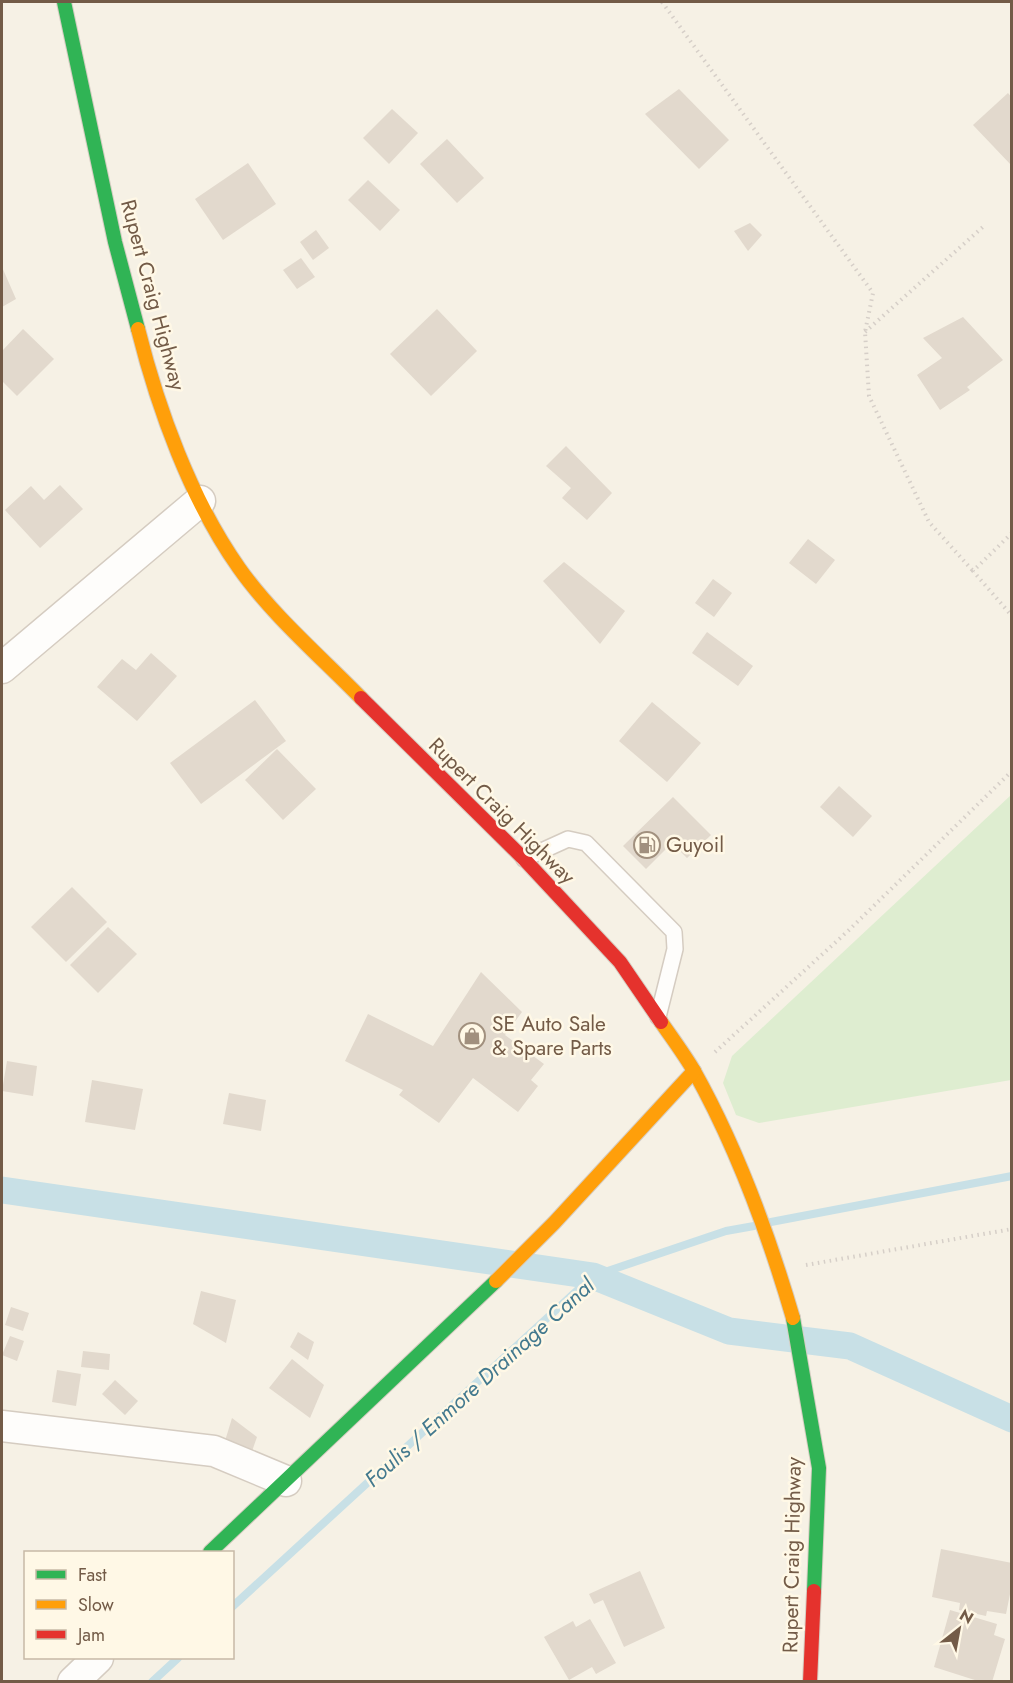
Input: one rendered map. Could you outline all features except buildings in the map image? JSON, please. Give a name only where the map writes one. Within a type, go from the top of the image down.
[{"type":"main road","name":"Rupert Craig Highway","points":[[64,2],[115,242],[151,381],[200,501],[240,568],[264,598],[393,731],[524,859],[620,962],[694,1071],[735,1158],[771,1244],[794,1322],[819,1468],[810,1682]]},
{"type":"main road","points":[[211,1551],[492,1285],[554,1223],[694,1071]]},
{"type":"street","points":[[2,668],[200,501]]},
{"type":"street","points":[[2,1426],[214,1451],[286,1481]]},
{"type":"street","points":[[73,1682],[97,1659]]},
{"type":"lane","points":[[524,859],[568,839],[586,843],[608,862],[674,932],[675,949],[658,1018]]},
{"type":"path","points":[[662,2],[873,293],[865,332],[869,396],[929,522],[1011,616]]},
{"type":"path","points":[[865,332],[985,225]]},
{"type":"path","points":[[972,571],[1011,533]]},
{"type":"path","points":[[694,1071],[849,930],[1011,771]]},
{"type":"path","points":[[778,1269],[1011,1229]]},
{"type":"green space","points":[[1011,795],[1011,1080],[759,1123],[736,1115],[723,1083],[732,1056]]},
{"type":"waterway","name":"Foulis / Enmore Drainage Canal","points":[[771,1222],[1012,1176]]},
{"type":"waterway","points":[[2,1190],[593,1276],[729,1331],[850,1346],[1012,1419]]},
{"type":"waterway","name":"Foulis / Enmore Drainage Canal","points":[[234,1605],[593,1276],[726,1231],[754,1226]]},
{"type":"waterway","name":"Foulis / Enmore Drainage Canal","points":[[152,1682],[177,1659]]},
{"type":"traffic: fast","points":[[64,2],[115,242],[138,329]]},
{"type":"traffic: fast","points":[[211,1551],[496,1281]]},
{"type":"traffic: fast","points":[[793,1318],[819,1468],[814,1591]]},
{"type":"traffic: slow","points":[[138,329],[155,391],[178,453],[191,484],[222,541],[239,568],[266,602],[361,698]]},
{"type":"traffic: slow","points":[[661,1022],[694,1071],[724,1130],[762,1224],[793,1318]]},
{"type":"traffic: slow","points":[[496,1281],[554,1223],[694,1071]]},
{"type":"traffic: jam","points":[[361,698],[524,859],[620,962],[661,1022]]},
{"type":"traffic: jam","points":[[810,1682],[814,1591]]},
{"type":"place","name":"Guyoil","points":[[647,845]]},
{"type":"place","name":"SE Auto Sale & Spare Parts","points":[[472,1036]]}]
